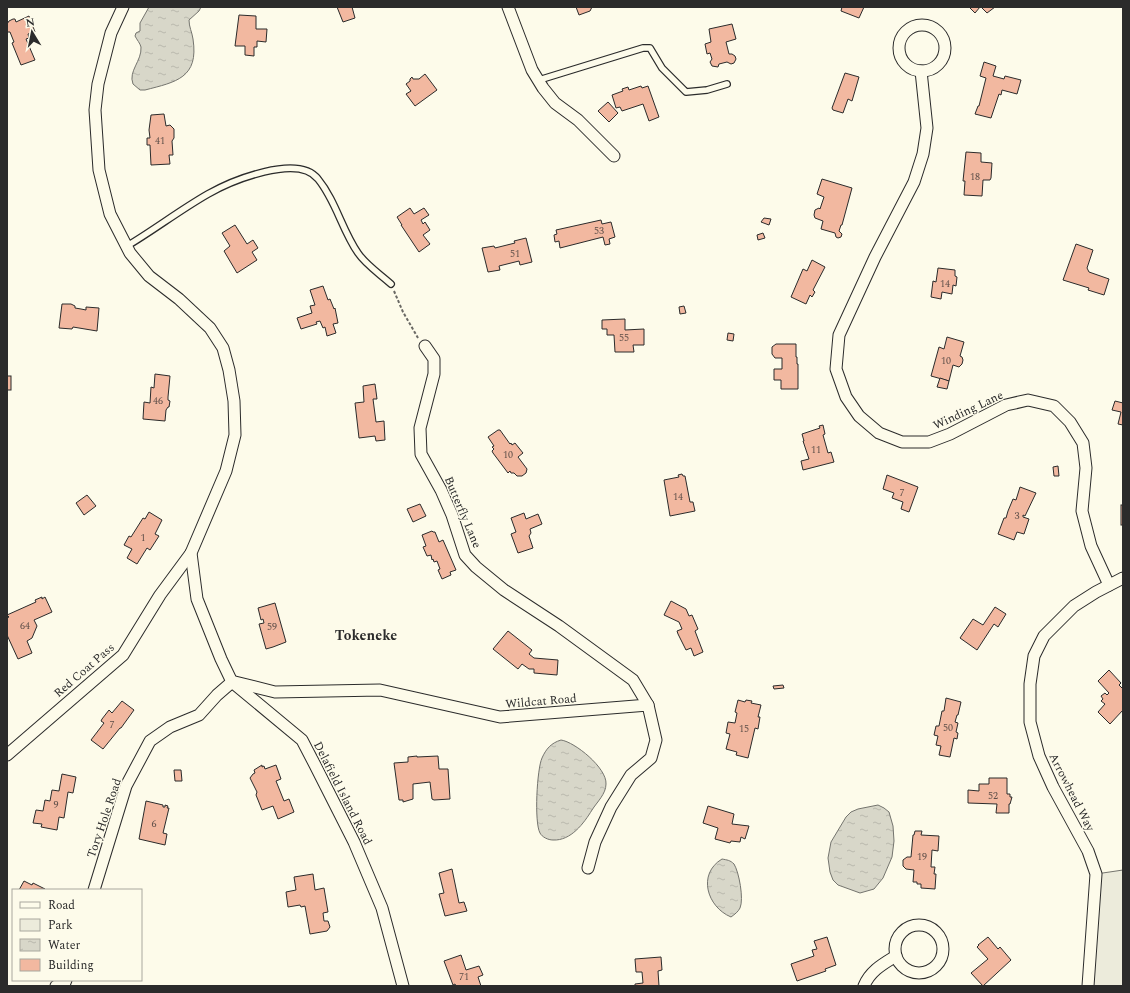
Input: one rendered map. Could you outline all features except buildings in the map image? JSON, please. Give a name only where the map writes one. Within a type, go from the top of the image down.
[{"type":"street","points":[[123,7],[111,33],[98,84],[95,110],[99,170],[108,207],[110,214],[130,253],[149,276],[210,328],[223,348],[229,370],[234,401],[235,435],[226,470],[191,553]]},
{"type":"street","points":[[508,7],[532,70],[555,103],[578,120],[614,156]]},
{"type":"street","points":[[922,25],[931,27],[938,32],[943,40],[945,49],[943,58],[938,65],[930,70],[921,72],[912,70],[905,64],[900,57],[898,48],[900,39],[905,32],[913,27],[922,25]]},
{"type":"street","name":"Winding Lane","points":[[921,72],[927,128],[923,154],[914,182],[875,257],[839,335],[836,369],[846,397],[859,416],[879,433],[902,442],[929,442],[950,434],[1006,405],[1028,400],[1054,406],[1070,422],[1083,443],[1086,468],[1082,511],[1091,546],[1109,585]]},
{"type":"street","name":"Butterfly Lane","points":[[425,346],[434,359],[434,374],[420,428],[421,454],[441,490],[452,515],[465,555],[476,567],[504,590],[559,626],[633,680],[648,705]]},
{"type":"street","name":"Delafield Island Road","points":[[191,553],[197,599],[232,682],[302,740],[354,842],[379,901],[403,986]]},
{"type":"street","name":"Red Coat Pass","points":[[7,755],[123,656],[160,595],[191,553]]},
{"type":"street","name":"Arrowhead Way","points":[[1088,986],[1096,874],[1088,851],[1053,787],[1039,756],[1030,722],[1030,684],[1034,656],[1044,636],[1074,606],[1096,592],[1123,578]]},
{"type":"street","name":"Wildcat Road","points":[[232,682],[274,692],[380,690],[500,717],[648,705]]},
{"type":"street","name":"Tory Hole Road","points":[[94,889],[126,786],[150,741],[170,727],[199,715],[217,695],[232,682]]},
{"type":"street","points":[[588,868],[595,842],[611,807],[631,775],[651,758],[656,740],[648,705]]},
{"type":"street","points":[[921,925],[930,927],[937,933],[942,942],[943,951],[940,960],[934,967],[926,972],[916,973],[908,970],[900,964],[896,956],[895,946],[897,938],[903,930],[912,926],[921,925]]},
{"type":"street","points":[[864,986],[866,981],[877,968],[896,956]]},
{"type":"lane","points":[[539,80],[643,48],[650,48],[662,68],[686,92],[707,90],[727,84]]},
{"type":"lane","points":[[126,246],[208,194],[225,186],[266,171],[295,167],[308,170],[317,177],[329,194],[358,254],[391,284]]},
{"type":"path","points":[[391,284],[415,335],[425,346]]},
{"type":"green space","points":[[1123,870],[1123,986],[1088,986],[1096,874]]},
{"type":"water","points":[[149,7],[201,7],[199,11],[189,20],[194,52],[189,70],[175,81],[145,90],[140,90],[133,84],[132,79],[132,75],[141,52],[141,46],[135,36],[136,33],[140,31],[140,23]]},
{"type":"water","points":[[561,740],[574,745],[596,764],[605,778],[606,788],[601,798],[576,830],[566,838],[551,840],[542,836],[538,827],[537,807],[539,773],[542,758],[547,749],[557,741]]},
{"type":"water","points":[[878,805],[889,812],[893,826],[894,841],[892,857],[883,878],[874,889],[860,893],[838,885],[833,880],[828,858],[831,842],[846,817],[851,812]]},
{"type":"water","points":[[722,859],[730,861],[734,864],[738,873],[741,904],[737,912],[731,917],[716,906],[708,890],[709,873],[714,865]]},
{"type":"district","name":"Tokeneke","points":[[366,635]]}]
